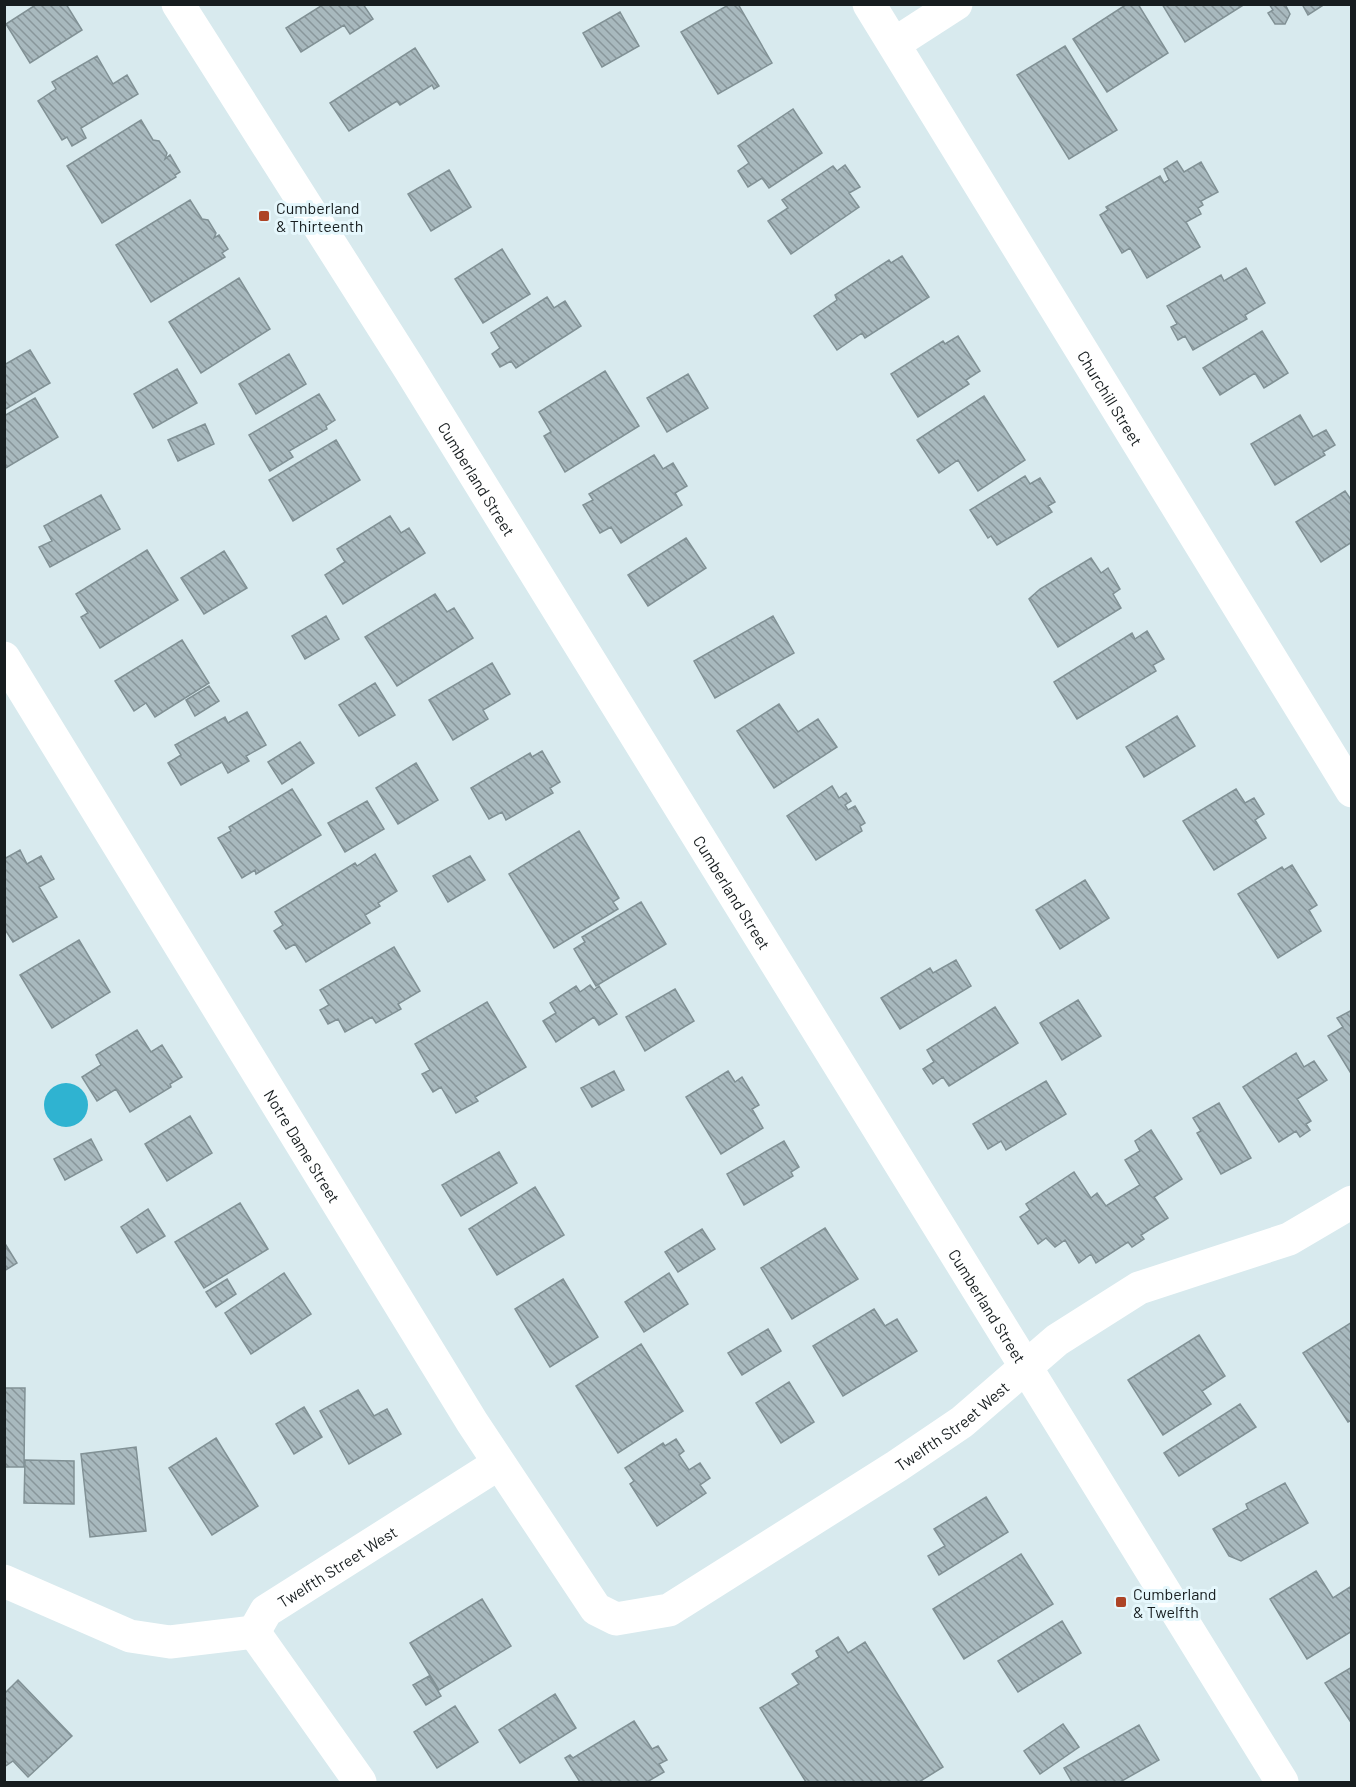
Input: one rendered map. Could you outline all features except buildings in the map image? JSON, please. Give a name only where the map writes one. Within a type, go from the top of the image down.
[{"type":"street","name":"Cumberland Street","points":[[178,4],[409,368],[1282,1782]]},
{"type":"street","name":"Churchill Street","points":[[869,4],[1352,791]]},
{"type":"street","points":[[894,44],[956,4]]},
{"type":"street","name":"Notre Dame Street","points":[[4,658],[498,1464],[596,1609],[616,1619]]},
{"type":"street","name":"Twelfth Street West","points":[[616,1619],[669,1610],[916,1454],[975,1412],[1057,1340],[1138,1288],[1289,1239],[1352,1202]]},
{"type":"street","name":"Twelfth Street West","points":[[254,1632],[266,1611],[498,1464]]},
{"type":"street","points":[[4,1581],[130,1636],[171,1642],[254,1632],[360,1782]]},
{"type":"water","points":[[66,1083],[82,1089],[88,1105],[82,1121],[66,1127],[50,1121],[44,1105],[50,1089]]},
{"type":"place","name":"Cumberland & Thirteenth","points":[[264,216]]},
{"type":"place","name":"Cumberland & Twelfth","points":[[1121,1602]]}]
